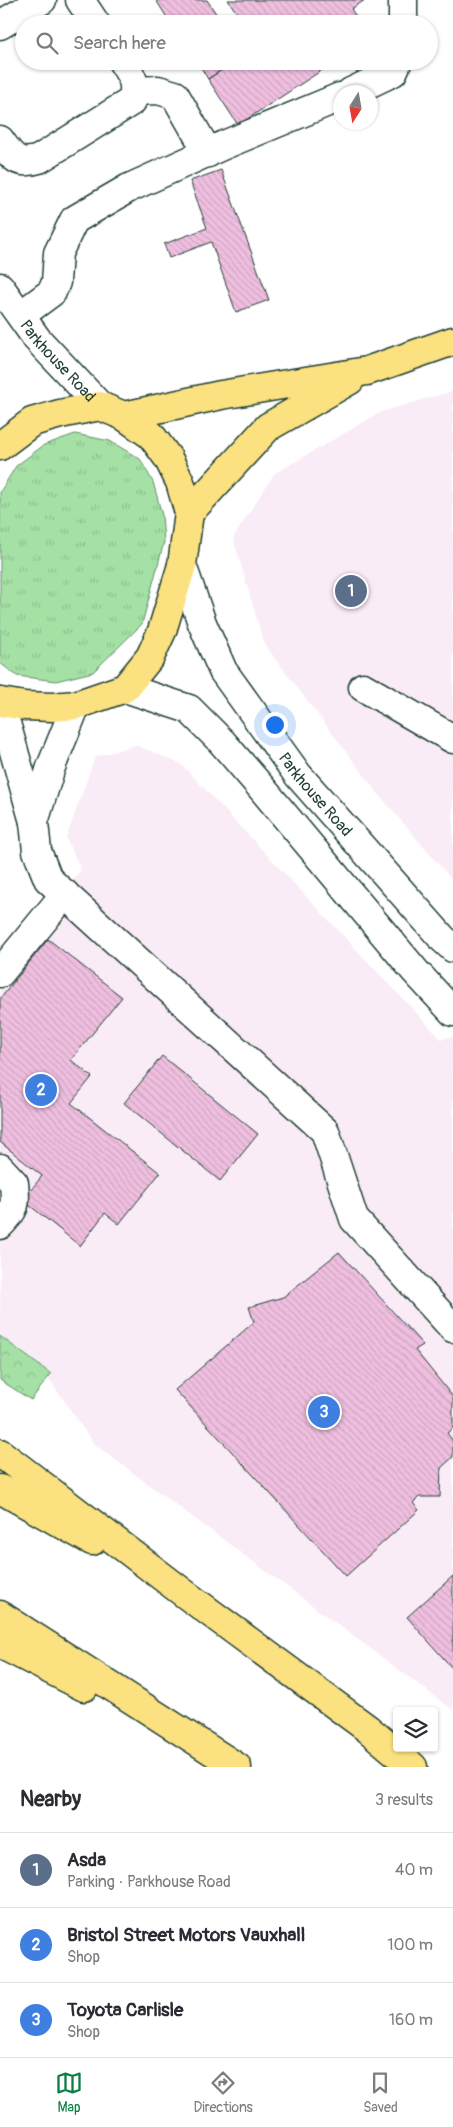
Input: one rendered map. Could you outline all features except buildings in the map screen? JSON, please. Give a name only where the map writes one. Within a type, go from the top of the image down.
[{"type":"highway","points":[[189,513],[268,427],[367,371],[453,341]]},
{"type":"highway","points":[[0,446],[32,422],[367,371]]},
{"type":"highway","points":[[0,702],[26,706],[76,706],[125,688],[150,657],[162,630],[182,565],[189,513],[180,482],[168,458],[151,436],[112,411]]},
{"type":"highway","points":[[0,1453],[185,1594],[368,1729],[413,1767]]},
{"type":"highway","points":[[0,1489],[185,1594]]},
{"type":"highway","points":[[0,1615],[232,1763]]},
{"type":"highway","points":[[0,1644],[232,1763]]},
{"type":"street","points":[[17,15],[42,0]]},
{"type":"street","points":[[80,0],[90,15]]},
{"type":"street","points":[[403,0],[403,15]]},
{"type":"street","points":[[0,25],[15,16]]},
{"type":"street","points":[[0,140],[12,157],[26,163],[39,159],[132,101],[136,91],[134,79],[128,70]]},
{"type":"street","points":[[363,85],[389,70]]},
{"type":"street","points":[[136,91],[158,90],[175,95],[208,153]]},
{"type":"street","points":[[21,315],[52,292],[56,282],[58,253],[74,220],[129,188],[333,100]]},
{"type":"street","name":"Parkhouse Road","points":[[0,287],[37,339],[112,411]]},
{"type":"street","name":"Parkhouse Road","points":[[182,565],[202,623],[223,671],[298,775],[453,948]]},
{"type":"street","points":[[363,687],[453,739]]},
{"type":"street","points":[[125,688],[188,709],[260,786],[415,971],[453,1012]]},
{"type":"street","points":[[0,702],[34,822],[37,851],[48,879],[325,1131],[354,1219],[453,1328]]},
{"type":"street","points":[[34,822],[51,767],[76,706]]},
{"type":"street","points":[[0,973],[65,894]]},
{"type":"street","points":[[0,1168],[14,1183],[15,1196],[14,1210],[0,1225]]},
{"type":"shaded area","points":[[453,391],[453,881],[380,796],[264,644],[233,538],[274,474],[381,412]]},
{"type":"shaded area","points":[[136,745],[181,764],[441,1039],[453,1037],[453,1710],[94,1444],[38,1363],[0,1335],[0,957],[81,870],[66,838],[95,757]]},
{"type":"green space","points":[[75,434],[110,441],[140,459],[153,482],[162,515],[164,542],[142,624],[93,672],[56,681],[17,676],[0,663],[0,492],[16,466],[44,445]]},
{"type":"green space","points":[[0,1336],[51,1374],[31,1400],[0,1380]]},
{"type":"place","name":"Asda","points":[[351,591]]},
{"type":"place","name":"Bristol Street Motors Vauxhall","points":[[41,1090]]},
{"type":"place","name":"Toyota Carlisle","points":[[324,1412]]}]
